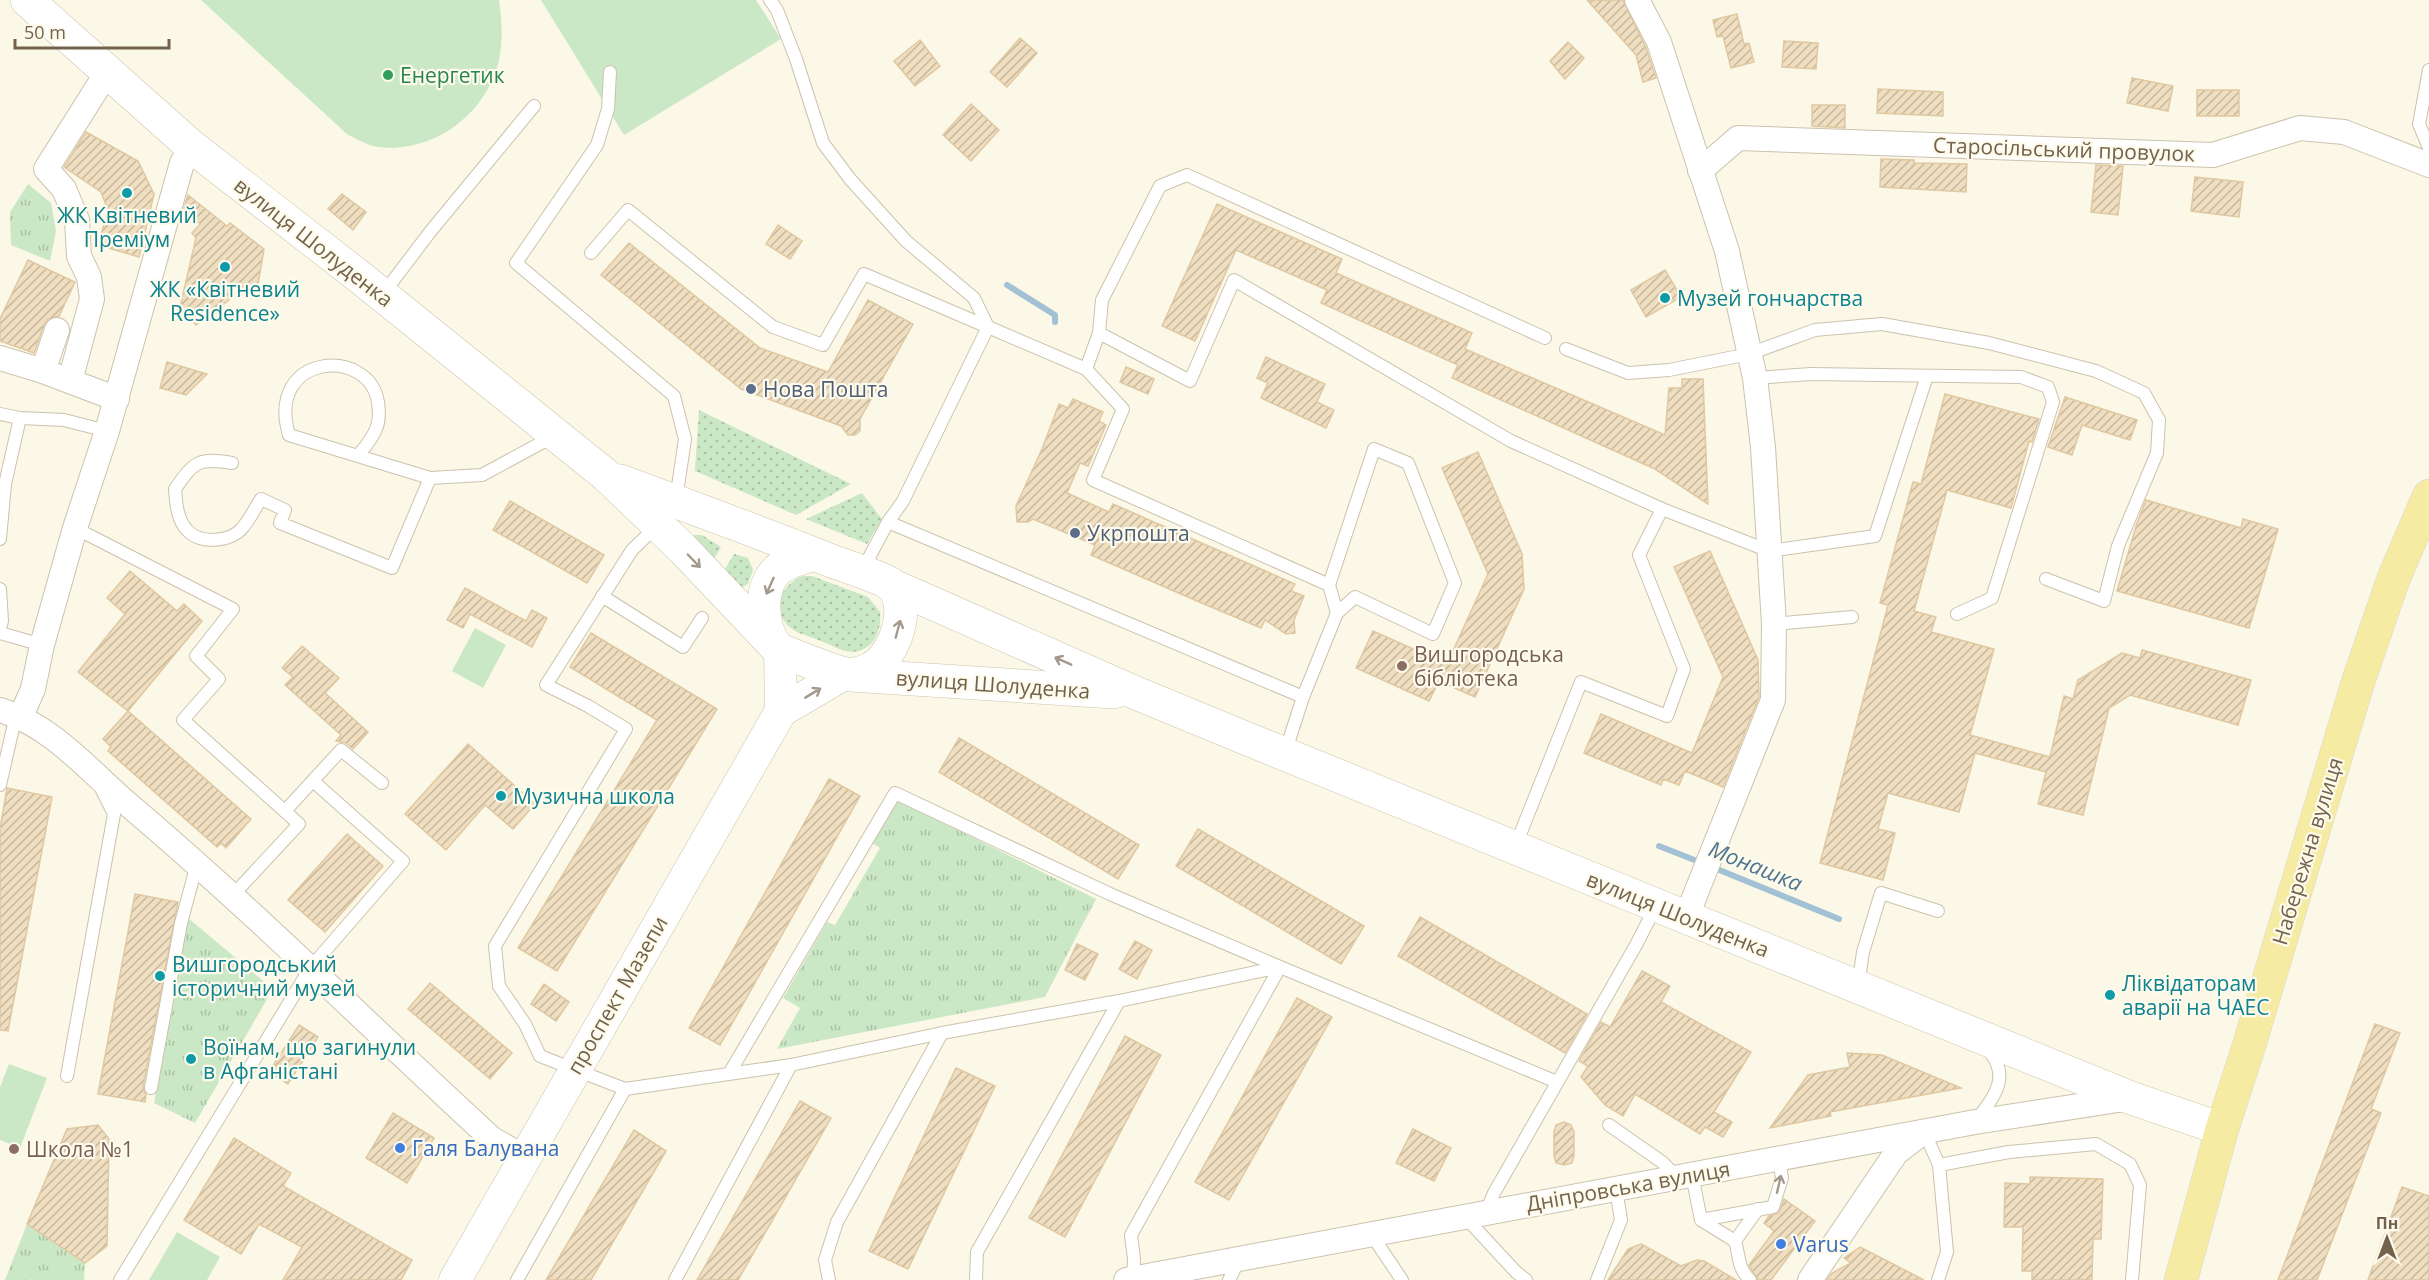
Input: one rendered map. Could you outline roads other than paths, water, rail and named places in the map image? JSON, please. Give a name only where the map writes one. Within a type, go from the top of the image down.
[{"type":"main road","name":"вулиця Шолуденка","points":[[27,0],[192,146],[607,476],[667,513],[815,554]]},
{"type":"main road","name":"Набережна вулиця","points":[[2181,1280],[2222,1129],[2358,682],[2393,580],[2429,496]]},
{"type":"main road","name":"вулиця Шолуденка","points":[[667,513],[778,648]]},
{"type":"main road","points":[[815,554],[875,578],[900,603],[901,619],[890,650],[870,670],[847,674],[778,648],[768,631],[764,613],[765,597],[779,568],[797,559],[815,554]]},
{"type":"main road","name":"вулиця Шолуденка","points":[[875,578],[1136,693],[1285,754],[2131,1098],[2222,1129]]},
{"type":"main road","name":"вулиця Шолуденка","points":[[847,674],[1136,693]]},
{"type":"street","points":[[1637,0],[1659,42],[1727,251],[1755,378],[1763,447],[1774,624],[1773,700],[1686,918]]},
{"type":"street","points":[[70,381],[92,299],[88,277],[79,256],[77,220],[64,189],[46,168],[108,71]]},
{"type":"street","name":"Старосільський провулок","points":[[1700,171],[1738,138],[2213,155],[2300,128],[2344,132],[2429,165]]},
{"type":"street","points":[[192,146],[182,163],[117,399],[75,528],[42,645],[33,689],[10,713],[68,747],[96,777],[197,863],[311,967],[492,1139],[524,1157]]},
{"type":"street","points":[[43,371],[57,330]]},
{"type":"street","points":[[0,358],[43,371],[117,399]]},
{"type":"street","points":[[778,648],[781,711]]},
{"type":"street","name":"проспект Мазепи","points":[[455,1280],[781,711],[847,674]]},
{"type":"street","name":"Дніпровська вулиця","points":[[1131,1280],[1234,1269],[1371,1234],[1974,1122],[2131,1098]]},
{"type":"street","points":[[1810,1280],[1896,1153],[1924,1131]]},
{"type":"lane","points":[[770,0],[777,10],[796,59],[823,143],[850,179],[906,241],[974,298],[988,327]]},
{"type":"lane","points":[[2429,70],[2419,124],[2429,148]]},
{"type":"lane","points":[[610,72],[608,109],[597,145],[516,263],[674,396],[685,439],[667,513],[632,550],[546,686],[588,706],[626,729],[495,946],[499,986],[525,1024],[540,1056],[625,1089],[730,1072],[791,1065],[1280,967]]},
{"type":"lane","points":[[382,295],[430,232],[534,106]]},
{"type":"lane","points":[[1086,369],[1099,333],[1102,300],[1160,186],[1187,175],[1545,338]]},
{"type":"lane","points":[[591,253],[628,210],[773,327],[824,345],[864,274],[1086,369],[1123,409],[1093,480],[1329,585]]},
{"type":"lane","points":[[1099,333],[1190,381],[1234,280],[1511,441],[1662,509],[1769,551],[1875,537],[1927,375]]},
{"type":"lane","points":[[1566,349],[1628,373],[1669,370],[1749,354],[1815,330],[1882,324],[1989,343],[2096,371],[2144,393],[2158,420],[2157,453],[2118,546],[2104,601],[2046,579]]},
{"type":"lane","points":[[875,578],[888,522],[903,501],[988,327]]},
{"type":"lane","points":[[358,456],[377,428],[380,413],[373,388],[362,375],[348,367],[332,364],[309,370],[299,377],[289,390],[285,403],[284,419],[289,435],[430,478],[482,475],[556,436]]},
{"type":"lane","points":[[1755,378],[1811,374],[2021,376],[2048,387],[2053,402],[1992,598],[1957,614]]},
{"type":"lane","points":[[0,414],[20,418],[64,420],[107,431]]},
{"type":"lane","points":[[0,539],[2,484],[20,418]]},
{"type":"lane","points":[[1285,754],[1303,697],[1337,613],[1355,597],[1433,634],[1455,583],[1408,463],[1374,449],[1329,585],[1337,613]]},
{"type":"lane","points":[[232,463],[211,459],[191,466],[175,489],[178,512],[187,530],[199,538],[223,540],[242,529],[261,499],[285,510],[280,523],[392,568],[430,478]]},
{"type":"lane","points":[[1515,848],[1581,682],[1667,716],[1684,669],[1639,555],[1662,509]]},
{"type":"lane","points":[[888,522],[1303,697]]},
{"type":"lane","points":[[75,528],[233,609],[196,656],[219,679],[183,720],[299,824],[233,895]]},
{"type":"lane","points":[[0,589],[2,621],[0,631],[42,645]]},
{"type":"lane","points":[[602,596],[683,647],[702,618]]},
{"type":"lane","points":[[1774,624],[1852,617]]},
{"type":"lane","points":[[0,785],[12,728],[10,713]]},
{"type":"lane","points":[[285,812],[341,750],[382,783]]},
{"type":"lane","points":[[67,1076],[114,814],[96,777]]},
{"type":"lane","points":[[120,1280],[311,967],[403,861],[313,781]]},
{"type":"lane","points":[[730,1072],[895,793],[1110,894],[1557,1082]]},
{"type":"lane","points":[[151,1088],[182,923],[197,863]]},
{"type":"lane","points":[[1857,987],[1863,952],[1881,893],[1938,911]]},
{"type":"lane","points":[[1526,1280],[1516,1272],[1475,1215],[1494,1193],[1636,945],[1656,905]]},
{"type":"lane","points":[[1131,1280],[1134,1259],[1131,1235],[1280,967]]},
{"type":"lane","points":[[976,1280],[977,1252],[1119,1001]]},
{"type":"lane","points":[[829,1280],[825,1260],[837,1222],[942,1033]]},
{"type":"lane","points":[[1973,1034],[1996,1058],[2000,1082],[1994,1100],[1974,1122]]},
{"type":"lane","points":[[675,1280],[791,1065]]},
{"type":"lane","points":[[517,1280],[625,1089]]},
{"type":"lane","points":[[1609,1125],[1686,1177],[1701,1220],[1735,1240],[1740,1269],[1750,1280]]},
{"type":"lane","points":[[1924,1131],[1939,1165],[1947,1252],[1938,1280]]},
{"type":"lane","points":[[1939,1165],[2009,1152],[2096,1144],[2130,1164],[2140,1185],[2132,1280]]},
{"type":"lane","points":[[1701,1220],[1773,1207],[1782,1178],[1779,1158]]},
{"type":"lane","points":[[1597,1280],[1621,1220],[1616,1189]]},
{"type":"lane","points":[[1735,1240],[1758,1209]]},
{"type":"lane","points":[[1371,1234],[1402,1280]]},
{"type":"waterway","points":[[1007,285],[1055,315],[1055,322]]},
{"type":"waterway","name":"Монашка","points":[[1659,846],[1702,863]]},
{"type":"waterway","name":"Монашка","points":[[1712,867],[1839,919]]},
{"type":"place","name":"Енергетик","points":[[388,75]]},
{"type":"place","name":"ЖК Квітневий Преміум","points":[[127,193]]},
{"type":"place","name":"ЖК «Квітневий Residence»","points":[[225,267]]},
{"type":"place","name":"Музей гончарства","points":[[1665,298]]},
{"type":"place","name":"Нова Пошта","points":[[751,389]]},
{"type":"place","name":"Укрпошта","points":[[1075,533]]},
{"type":"place","name":"Вишгородська бібліотека","points":[[1402,666]]},
{"type":"place","name":"Музична школа","points":[[501,796]]},
{"type":"place","name":"Вишгородський історичний музей","points":[[160,976]]},
{"type":"place","name":"Ліквідаторам аварії на ЧАЕС","points":[[2110,995]]},
{"type":"place","name":"Воїнам, що загинули в Афганістані","points":[[191,1059]]},
{"type":"place","name":"Галя Балувана","points":[[400,1148]]},
{"type":"place","name":"Школа №1","points":[[14,1149]]},
{"type":"place","name":"Varus","points":[[1781,1244]]}]
